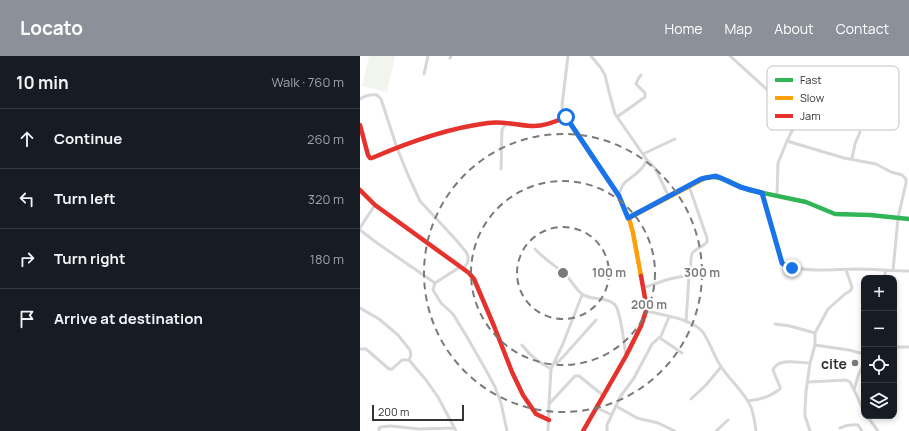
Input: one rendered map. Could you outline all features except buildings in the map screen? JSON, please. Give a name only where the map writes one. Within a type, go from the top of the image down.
[{"type":"street","points":[[424,74],[428,56]]},
{"type":"street","points":[[568,56],[562,105],[563,113],[619,196],[633,234],[646,298],[646,311],[641,326],[604,396],[583,431]]},
{"type":"street","points":[[591,56],[605,75],[615,114],[647,160],[655,168],[668,197]]},
{"type":"street","points":[[730,56],[767,89]]},
{"type":"street","points":[[617,117],[644,96],[645,93],[636,84],[641,75]]},
{"type":"street","points":[[360,99],[369,94],[377,95],[381,99],[397,148],[420,201],[466,252],[468,262],[462,268],[435,283],[433,290],[441,303],[452,314],[468,337],[488,372],[501,404],[507,431]]},
{"type":"street","points":[[360,125],[368,155],[372,158],[438,134],[462,128],[489,123],[506,122],[537,126],[556,122],[566,117]]},
{"type":"street","points":[[501,169],[502,130],[506,122]]},
{"type":"street","points":[[777,195],[778,166],[792,130]]},
{"type":"street","points":[[852,159],[855,144],[860,132]]},
{"type":"street","points":[[644,154],[675,139]]},
{"type":"street","points":[[787,141],[876,164],[891,172],[902,175],[906,179],[898,218],[893,271]]},
{"type":"street","points":[[619,196],[620,189],[626,181],[641,169],[647,160]]},
{"type":"street","points":[[628,218],[701,179],[714,177],[721,178],[740,187],[762,193],[806,202],[835,214],[870,215],[909,219]]},
{"type":"street","points":[[686,322],[689,276],[691,273],[691,256],[693,252],[704,246],[707,242],[707,238],[689,186]]},
{"type":"street","points":[[360,190],[375,205],[469,272],[474,279],[523,395],[536,414],[548,420]]},
{"type":"street","points":[[762,193],[782,263],[786,266],[812,270],[856,269],[909,271]]},
{"type":"street","points":[[375,205],[360,229],[377,243],[435,283]]},
{"type":"street","points":[[535,249],[541,256],[566,276],[582,295],[613,303],[619,314],[626,356]]},
{"type":"street","points":[[810,431],[805,416],[810,363],[815,345],[815,333],[828,309],[852,288],[846,270]]},
{"type":"street","points":[[885,275],[886,270]]},
{"type":"street","points":[[643,288],[683,276],[689,276]]},
{"type":"street","points":[[548,431],[551,369],[582,295]]},
{"type":"street","points":[[360,308],[379,319],[398,335],[410,350],[411,355],[409,360]]},
{"type":"street","points":[[646,311],[686,322],[702,331],[721,367],[748,401],[755,419],[756,431]]},
{"type":"street","points":[[607,431],[607,425],[620,397],[636,375],[652,344],[660,338],[669,317]]},
{"type":"street","points":[[554,363],[558,362],[563,357],[596,320]]},
{"type":"street","points":[[775,324],[796,327],[815,333]]},
{"type":"street","points":[[660,338],[682,353]]},
{"type":"street","points":[[522,345],[530,355],[551,369]]},
{"type":"street","points":[[815,345],[861,353]]},
{"type":"street","points":[[897,347],[909,348]]},
{"type":"street","points":[[360,349],[366,349],[389,369],[392,369],[402,360],[409,360],[438,397],[455,430],[381,426],[379,431]]},
{"type":"street","points":[[748,401],[761,399],[780,389],[773,370],[777,364],[791,362],[810,363]]},
{"type":"street","points":[[691,399],[706,385],[721,367]]},
{"type":"street","points":[[854,390],[861,370]]},
{"type":"street","points":[[549,404],[575,376],[579,376],[604,396]]},
{"type":"street","points":[[808,382],[846,380],[850,382],[858,395],[861,406]]},
{"type":"street","points":[[616,406],[637,418],[658,422],[675,431]]},
{"type":"street","points":[[597,408],[612,415]]},
{"type":"street","points":[[869,419],[878,431]]},
{"type":"street","points":[[716,431],[728,420]]},
{"type":"street","points":[[840,428],[846,425],[858,425],[862,431]]},
{"type":"shaded area","points":[[369,56],[395,56],[387,92],[362,86]]},
{"type":"traffic: fast","points":[[713,177],[718,177],[749,190],[806,202],[835,214],[870,215],[909,219]]},
{"type":"traffic: slow","points":[[641,276],[629,218],[705,178],[713,177]]},
{"type":"traffic: jam","points":[[360,125],[368,155],[372,158],[414,141],[458,128],[494,123],[540,126],[566,117]]},
{"type":"traffic: jam","points":[[360,190],[375,205],[469,273],[474,279],[523,395],[536,414],[549,420]]},
{"type":"traffic: jam","points":[[583,431],[626,356],[641,326],[646,311],[641,276]]},
{"type":"place","name":"cite","points":[[855,363]]},
{"type":"route","points":[[566,117],[619,196],[628,218],[701,179],[716,176],[740,187],[762,193],[782,263],[792,268]]}]
